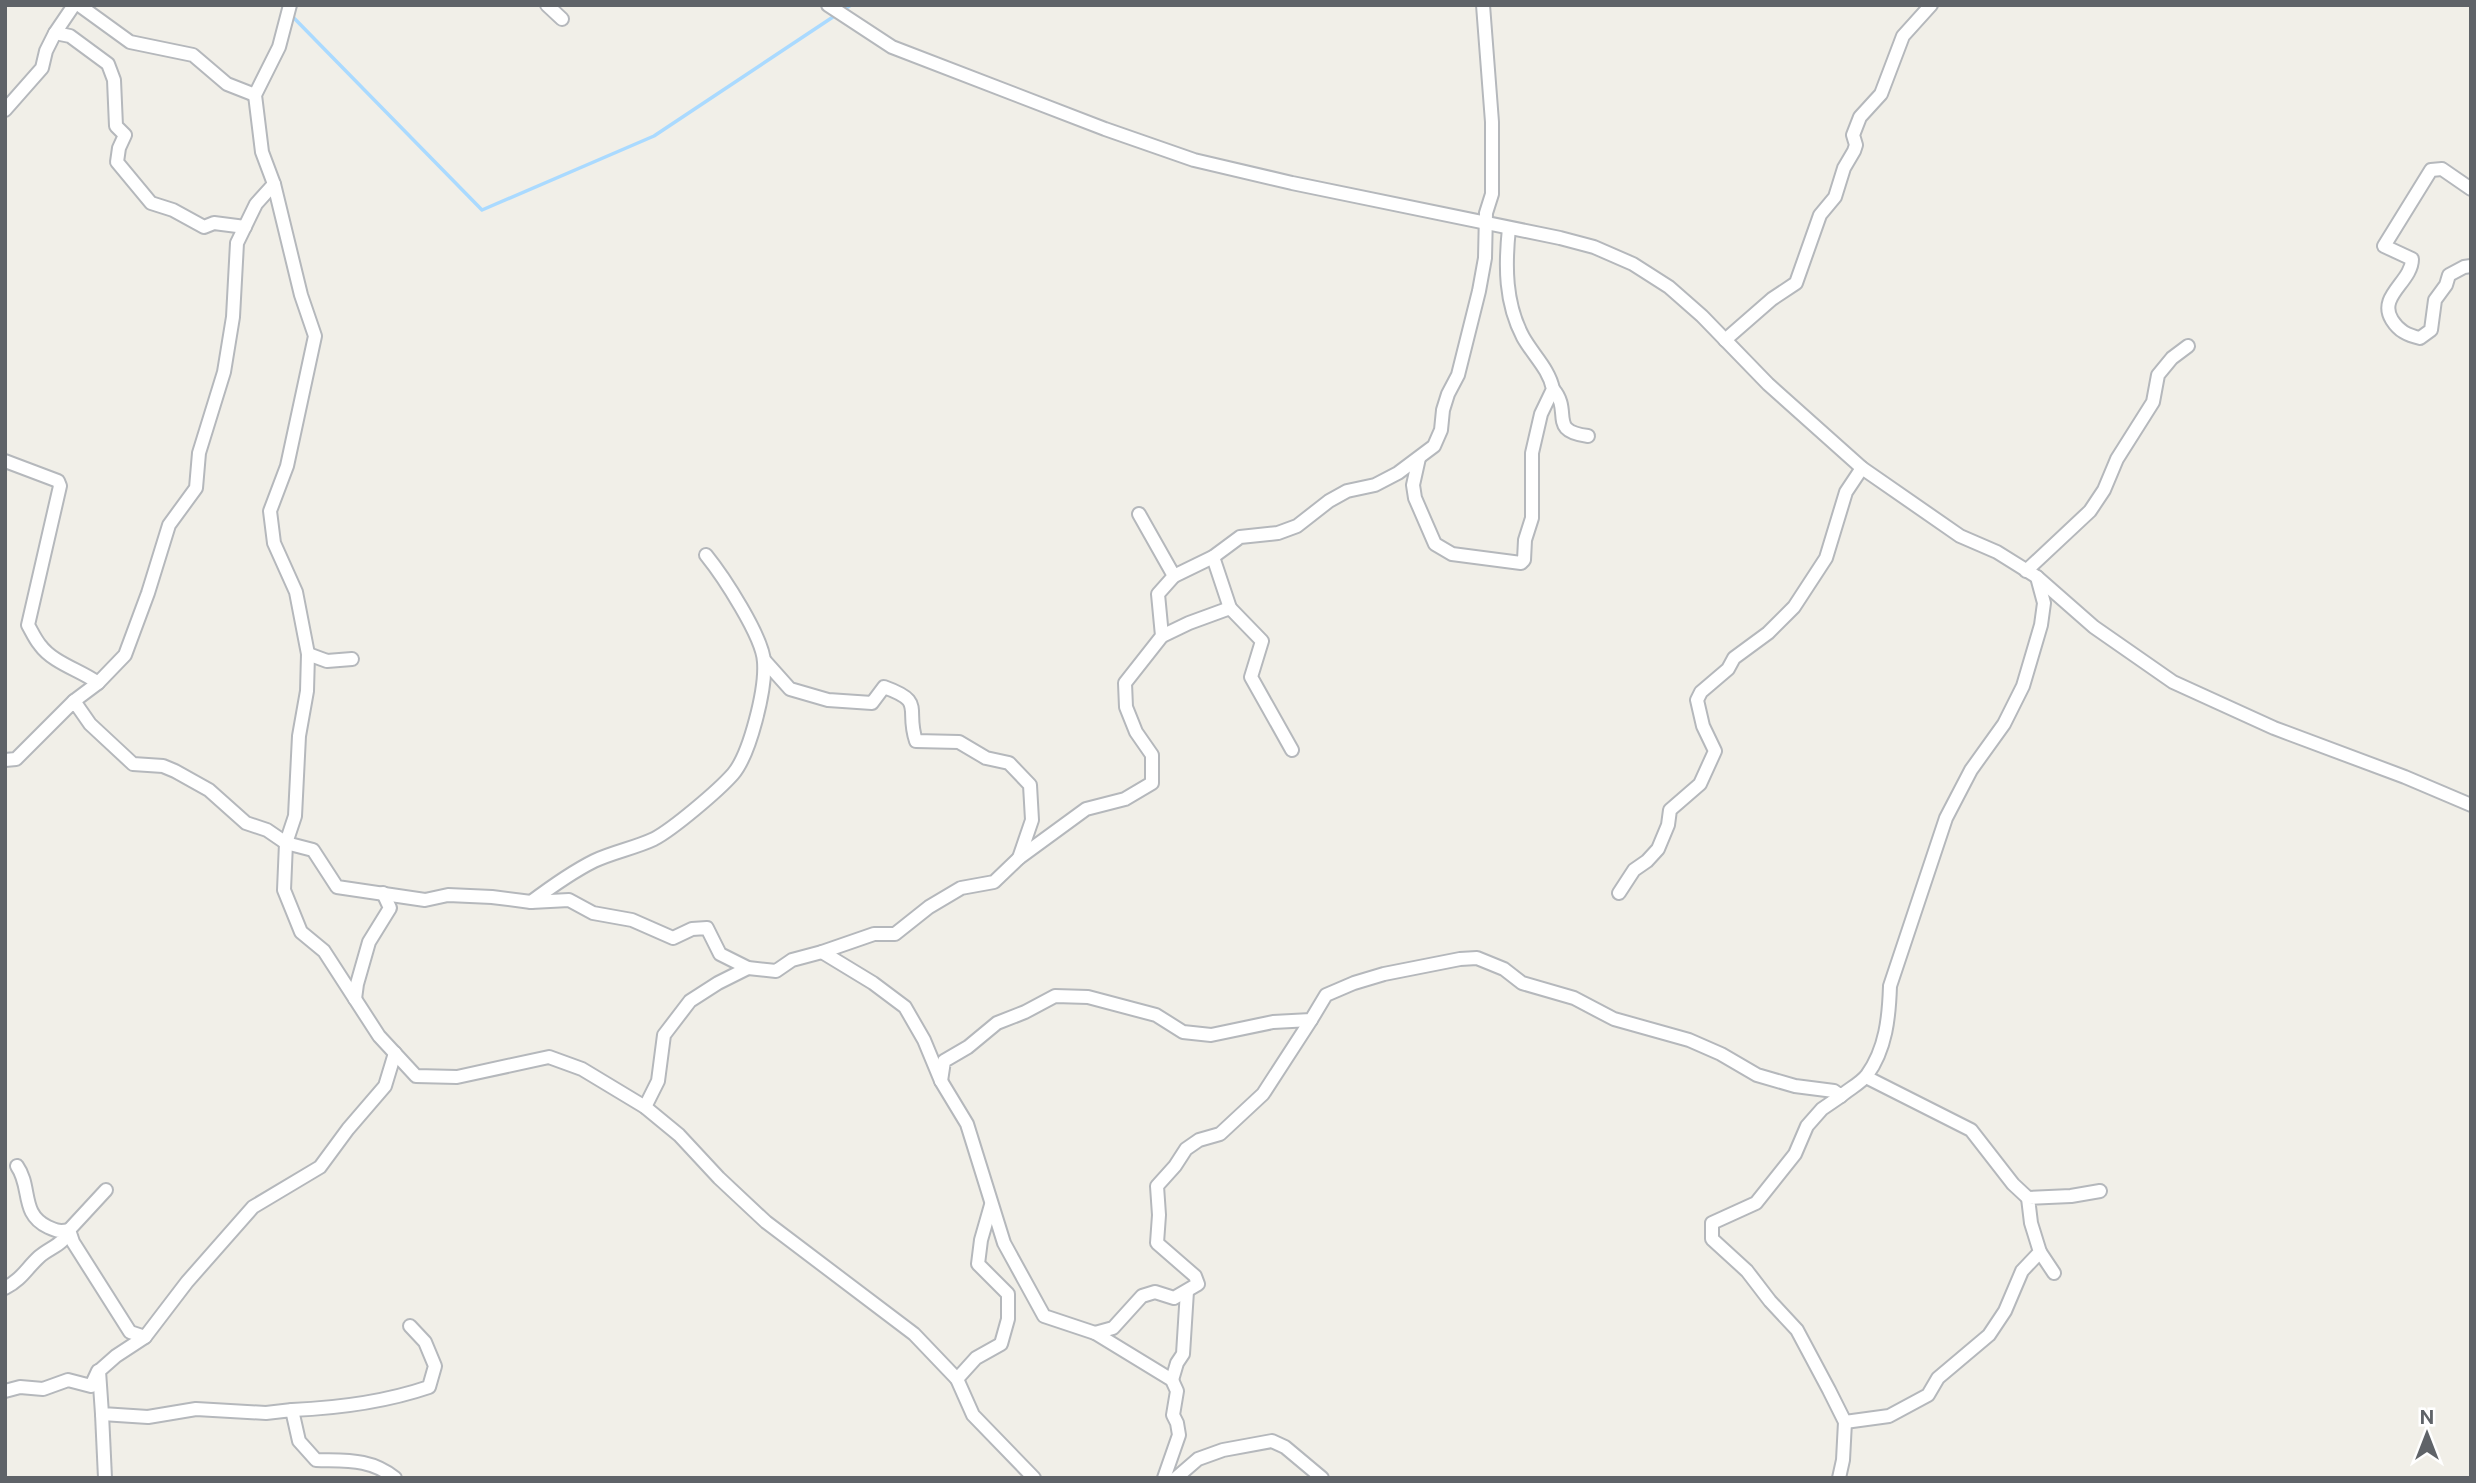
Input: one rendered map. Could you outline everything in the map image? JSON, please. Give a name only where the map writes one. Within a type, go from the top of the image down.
[{"type":"street","points":[[5,110],[41,68],[55,33],[74,5]]},
{"type":"street","points":[[79,5],[130,42],[193,55],[227,83],[255,95]]},
{"type":"street","points":[[290,5],[279,47],[255,95],[262,152],[274,184],[301,295],[315,336],[287,466],[271,511],[274,543],[296,593],[308,654],[307,691],[299,736],[295,816],[286,842],[284,890],[302,932],[324,951],[379,1036],[416,1076],[457,1077],[549,1057],[582,1069],[645,1107],[679,1135],[719,1178],[766,1222],[914,1334],[957,1379],[973,1415],[1034,1478]]},
{"type":"street","points":[[547,5],[562,19]]},
{"type":"street","points":[[828,5],[891,47],[1194,160],[1560,238],[1594,247],[1633,264],[1669,287],[1776,392],[1862,468],[1960,536],[1997,552],[2032,574],[2094,627],[2173,682],[2274,728],[2471,804]]},
{"type":"street","points":[[1162,636],[1158,594],[1174,576],[1213,557],[1240,537],[1278,533],[1297,526],[1329,501],[1347,491],[1375,485],[1398,473],[1433,446],[1441,430],[1443,410],[1458,375],[1485,258],[1486,213],[1492,194],[1492,122],[1483,5]]},
{"type":"street","points":[[1725,340],[1772,299],[1796,283],[1820,215],[1835,197],[1843,168],[1854,151],[1856,145],[1853,135],[1860,117],[1881,94],[1903,36],[1931,5]]},
{"type":"street","points":[[55,33],[70,36],[107,64],[114,80],[116,126],[125,135],[117,162],[150,203],[173,210],[204,227],[214,223],[245,227]]},
{"type":"street","points":[[2471,189],[2442,169],[2431,170],[2384,246],[2412,259],[2407,278],[2388,301],[2389,316],[2396,327],[2407,335],[2420,338],[2431,330],[2435,300],[2446,285],[2449,275],[2471,266]]},
{"type":"street","points":[[5,760],[16,759],[125,655],[169,525],[197,488],[200,453],[224,372],[233,317],[237,243],[256,204],[274,184]]},
{"type":"street","points":[[1509,228],[1506,257],[1511,310],[1537,359],[1549,373],[1553,389],[1560,400],[1565,428],[1569,433],[1588,436]]},
{"type":"street","points":[[2032,574],[2090,511],[2104,490],[2117,459],[2153,402],[2158,374],[2172,358],[2188,346]]},
{"type":"street","points":[[1419,458],[1413,485],[1415,498],[1434,544],[1452,554],[1521,563],[1524,560],[1525,540],[1532,518],[1532,453],[1541,414],[1553,389]]},
{"type":"street","points":[[5,461],[58,481],[60,486],[29,625],[41,647],[59,661],[84,672],[98,683]]},
{"type":"street","points":[[1619,892],[1634,870],[1658,849],[1668,825],[1670,810],[1700,784],[1715,751],[1703,726],[1697,700],[1701,692],[1728,669],[1734,658],[1768,633],[1794,607],[1826,558],[1846,492],[1862,468]]},
{"type":"street","points":[[1139,514],[1174,576]]},
{"type":"street","points":[[706,555],[724,578],[752,629],[765,661],[790,689],[828,700],[872,703],[884,687],[905,695],[914,708],[913,730],[916,741],[959,742],[986,758],[1009,763],[1030,785],[1032,820],[1020,858]]},
{"type":"street","points":[[1213,557],[1230,608],[1262,642],[1251,677],[1292,750]]},
{"type":"street","points":[[1839,1478],[1843,1460],[1844,1422],[1797,1330],[1747,1271],[1712,1239],[1712,1223],[1756,1203],[1795,1154],[1807,1125],[1822,1109],[1866,1077],[1883,1045],[1890,986],[1946,818],[1972,770],[2004,724],[2023,686],[2041,625],[2044,603],[2032,574]]},
{"type":"street","points":[[74,701],[90,724],[133,764],[163,766],[175,771],[208,790],[246,823],[286,842],[313,850],[337,887],[425,900],[448,895],[531,902],[569,900],[593,913],[632,920],[673,938],[692,929],[707,928],[720,954],[748,968],[776,971],[792,960],[874,934],[895,934],[929,907],[961,888],[993,882],[1020,858],[1086,809],[1125,799],[1152,783],[1152,755],[1136,732],[1126,706],[1125,683],[1162,636],[1230,608]]},
{"type":"street","points":[[308,654],[327,661],[352,659]]},
{"type":"street","points":[[531,902],[592,862],[654,838],[678,822],[734,773],[750,740],[760,704],[765,661]]},
{"type":"street","points":[[355,999],[369,942],[390,908],[383,893]]},
{"type":"street","points":[[822,952],[873,983],[905,1007],[967,1124],[1004,1242],[1044,1316],[1095,1333],[1172,1380],[1177,1391],[1173,1415],[1179,1435],[1164,1478]]},
{"type":"street","points":[[1095,1333],[1113,1328],[1142,1296],[1155,1292],[1174,1298],[1198,1284],[1195,1276],[1157,1243],[1157,1186],[1175,1167],[1186,1149],[1199,1140],[1220,1134],[1263,1094],[1326,995],[1354,983],[1396,972],[1477,958],[1504,969],[1522,983],[1574,998],[1614,1019],[1689,1040],[1721,1054],[1757,1075],[1795,1086],[1834,1091],[1841,1096]]},
{"type":"street","points":[[645,1107],[658,1080],[664,1035],[690,1001],[748,968]]},
{"type":"street","points":[[942,1080],[944,1061],[968,1047],[996,1023],[1055,996],[1088,997],[1156,1015],[1183,1032],[1211,1035],[1273,1022],[1311,1020]]},
{"type":"street","points":[[5,1391],[20,1387],[43,1389],[68,1380],[91,1386],[99,1371],[145,1337],[187,1282],[253,1207],[320,1167],[385,1086],[395,1053]]},
{"type":"street","points":[[1866,1077],[1971,1130],[2013,1184],[2028,1198],[2037,1255],[2052,1269]]},
{"type":"street","points":[[17,1166],[25,1177],[25,1196],[38,1222],[58,1232],[69,1230]]},
{"type":"street","points":[[5,1288],[19,1280],[39,1257],[66,1238],[69,1230],[106,1190]]},
{"type":"street","points":[[2028,1198],[2071,1196],[2100,1191]]},
{"type":"street","points":[[957,1379],[976,1359],[1001,1344],[1008,1318],[1008,1294],[978,1264],[981,1240],[991,1205]]},
{"type":"street","points":[[69,1230],[73,1242],[130,1332],[145,1337]]},
{"type":"street","points":[[1844,1422],[1889,1416],[1928,1395],[1938,1378],[1989,1335],[2005,1311],[2022,1271],[2037,1255]]},
{"type":"street","points":[[1172,1380],[1183,1354],[1187,1291]]},
{"type":"street","points":[[102,1414],[148,1417],[196,1409],[266,1413],[334,1408],[401,1397],[429,1387],[435,1366],[425,1342],[411,1326]]},
{"type":"street","points":[[99,1371],[105,1478]]},
{"type":"street","points":[[292,1410],[299,1441],[316,1460],[368,1462],[395,1478]]},
{"type":"street","points":[[1176,1478],[1198,1459],[1223,1450],[1272,1441],[1285,1447],[1322,1478]]},
{"type":"waterway","points":[[290,14],[482,210],[654,136],[851,5]]}]
